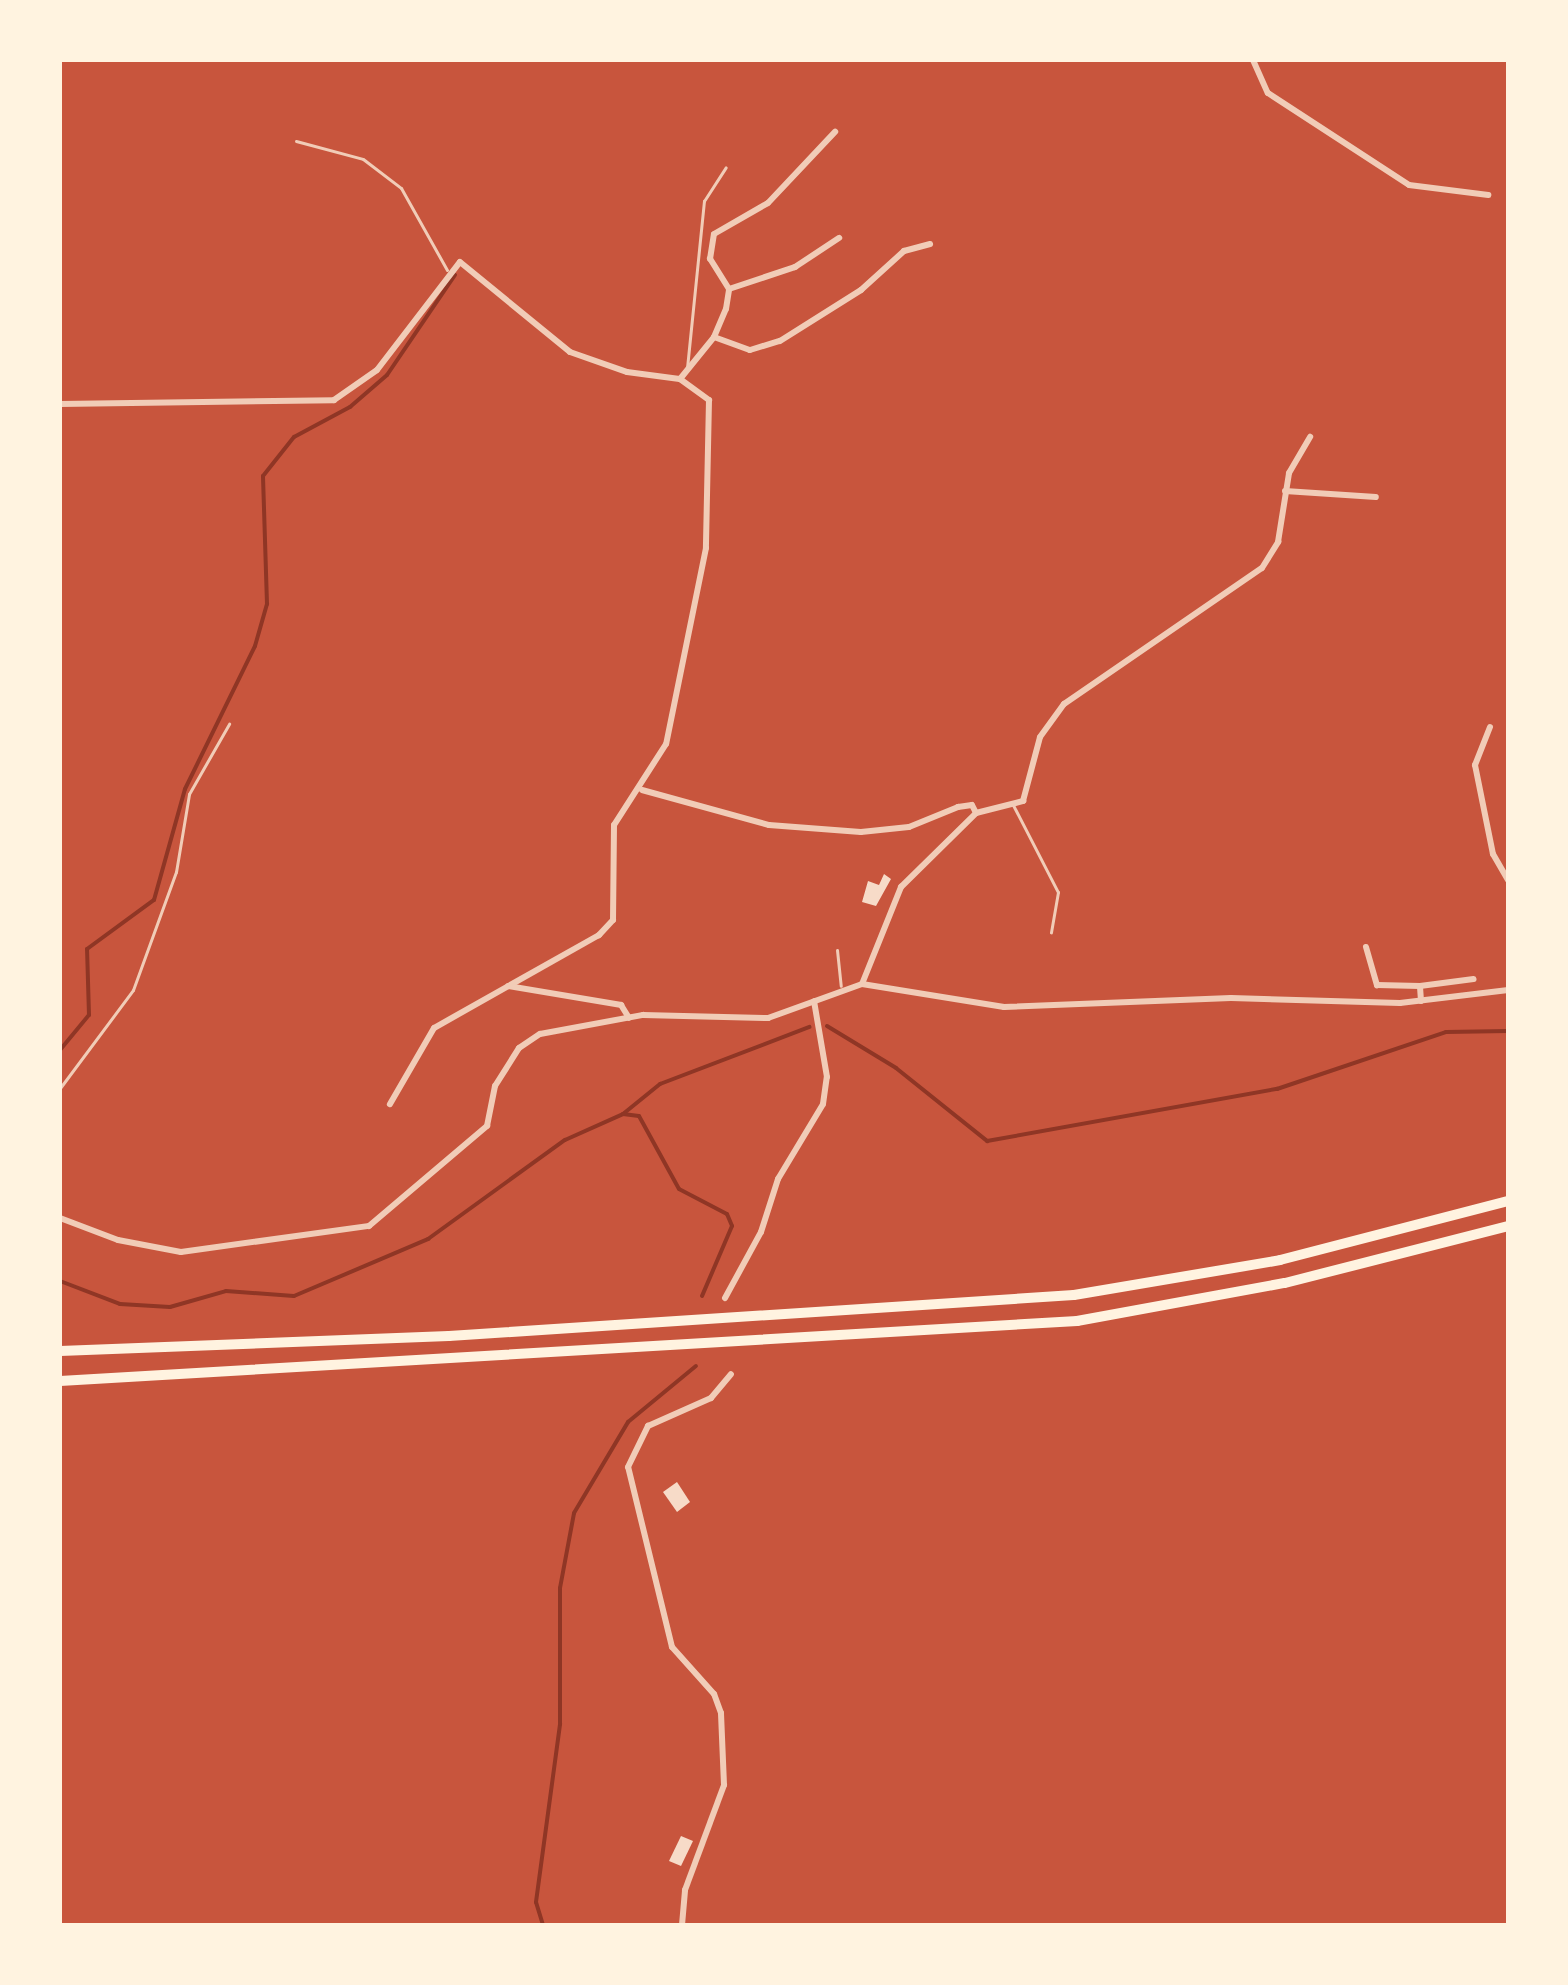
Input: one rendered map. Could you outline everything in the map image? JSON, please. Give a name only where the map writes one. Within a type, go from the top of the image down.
[{"type":"highway","points":[[60,1351],[406,1338],[1074,1295],[1280,1260],[1508,1201]]},
{"type":"highway","points":[[60,1381],[1077,1321],[1285,1283],[1508,1226]]},
{"type":"street","points":[[1253,60],[1268,93],[1409,185],[1488,195]]},
{"type":"street","points":[[680,379],[714,337],[729,289],[710,259],[714,234],[768,203],[835,132]]},
{"type":"street","points":[[729,289],[795,267],[839,238]]},
{"type":"street","points":[[714,337],[750,350],[780,341],[861,290],[904,251],[930,244]]},
{"type":"street","points":[[60,404],[334,400],[391,354],[447,270],[464,264],[570,352],[627,372],[680,379],[698,388],[712,413],[706,548],[674,716],[642,790],[614,825],[616,909],[608,929],[434,1028],[390,1104]]},
{"type":"street","points":[[862,984],[901,887],[976,813],[1023,801],[1040,737],[1064,704],[1262,568],[1278,542],[1285,491],[1310,437]]},
{"type":"street","points":[[1285,491],[1376,497]]},
{"type":"street","points":[[1490,727],[1475,765],[1490,844],[1508,880]]},
{"type":"street","points":[[642,790],[769,825],[861,832],[909,827],[958,807],[972,805],[976,813]]},
{"type":"street","points":[[1366,947],[1377,985],[1420,986],[1474,979]]},
{"type":"street","points":[[60,1218],[118,1240],[181,1252],[369,1226],[487,1126],[495,1086],[519,1048],[540,1034],[629,1018],[677,1013],[747,1021],[814,1001],[841,986],[862,984],[1004,1007],[1231,998],[1421,1001],[1508,990]]},
{"type":"street","points":[[508,986],[621,1005],[629,1018]]},
{"type":"street","points":[[1420,986],[1421,1001]]},
{"type":"street","points":[[725,1298],[761,1232],[778,1179],[823,1104],[827,1077],[814,1001]]},
{"type":"street","points":[[682,1925],[685,1890],[724,1785],[721,1713],[714,1694],[672,1647],[641,1543],[628,1467],[648,1426],[711,1398],[731,1374]]},
{"type":"lane","points":[[296,141],[363,159],[401,188],[447,270]]},
{"type":"lane","points":[[687,371],[704,201],[726,167]]},
{"type":"lane","points":[[60,1088],[133,990],[176,872],[189,794],[229,724]]},
{"type":"lane","points":[[1013,805],[1058,892],[1051,932]]},
{"type":"lane","points":[[837,950],[841,986]]},
{"type":"building","points":[[884,874],[891,879],[876,906],[862,902],[868,881],[879,885]]},
{"type":"building","points":[[677,1482],[690,1502],[677,1512],[663,1492]]},
{"type":"building","points":[[681,1836],[693,1841],[681,1866],[669,1861]]},
{"type":"waterway","points":[[60,1050],[89,1015],[87,949],[154,900],[185,789],[255,646],[267,604],[263,476],[294,437],[350,407],[387,375],[455,275]]},
{"type":"waterway","points":[[827,1026],[896,1068],[987,1141],[1277,1089],[1446,1032],[1508,1031]]},
{"type":"waterway","points":[[623,1114],[660,1084],[809,1027]]},
{"type":"waterway","points":[[60,1281],[120,1304],[170,1307],[226,1291],[294,1296],[428,1239],[565,1140],[623,1114],[639,1116],[679,1189],[727,1214],[732,1226],[702,1296]]},
{"type":"waterway","points":[[543,1925],[536,1902],[560,1724],[560,1588],[574,1513],[628,1422],[696,1366]]}]
